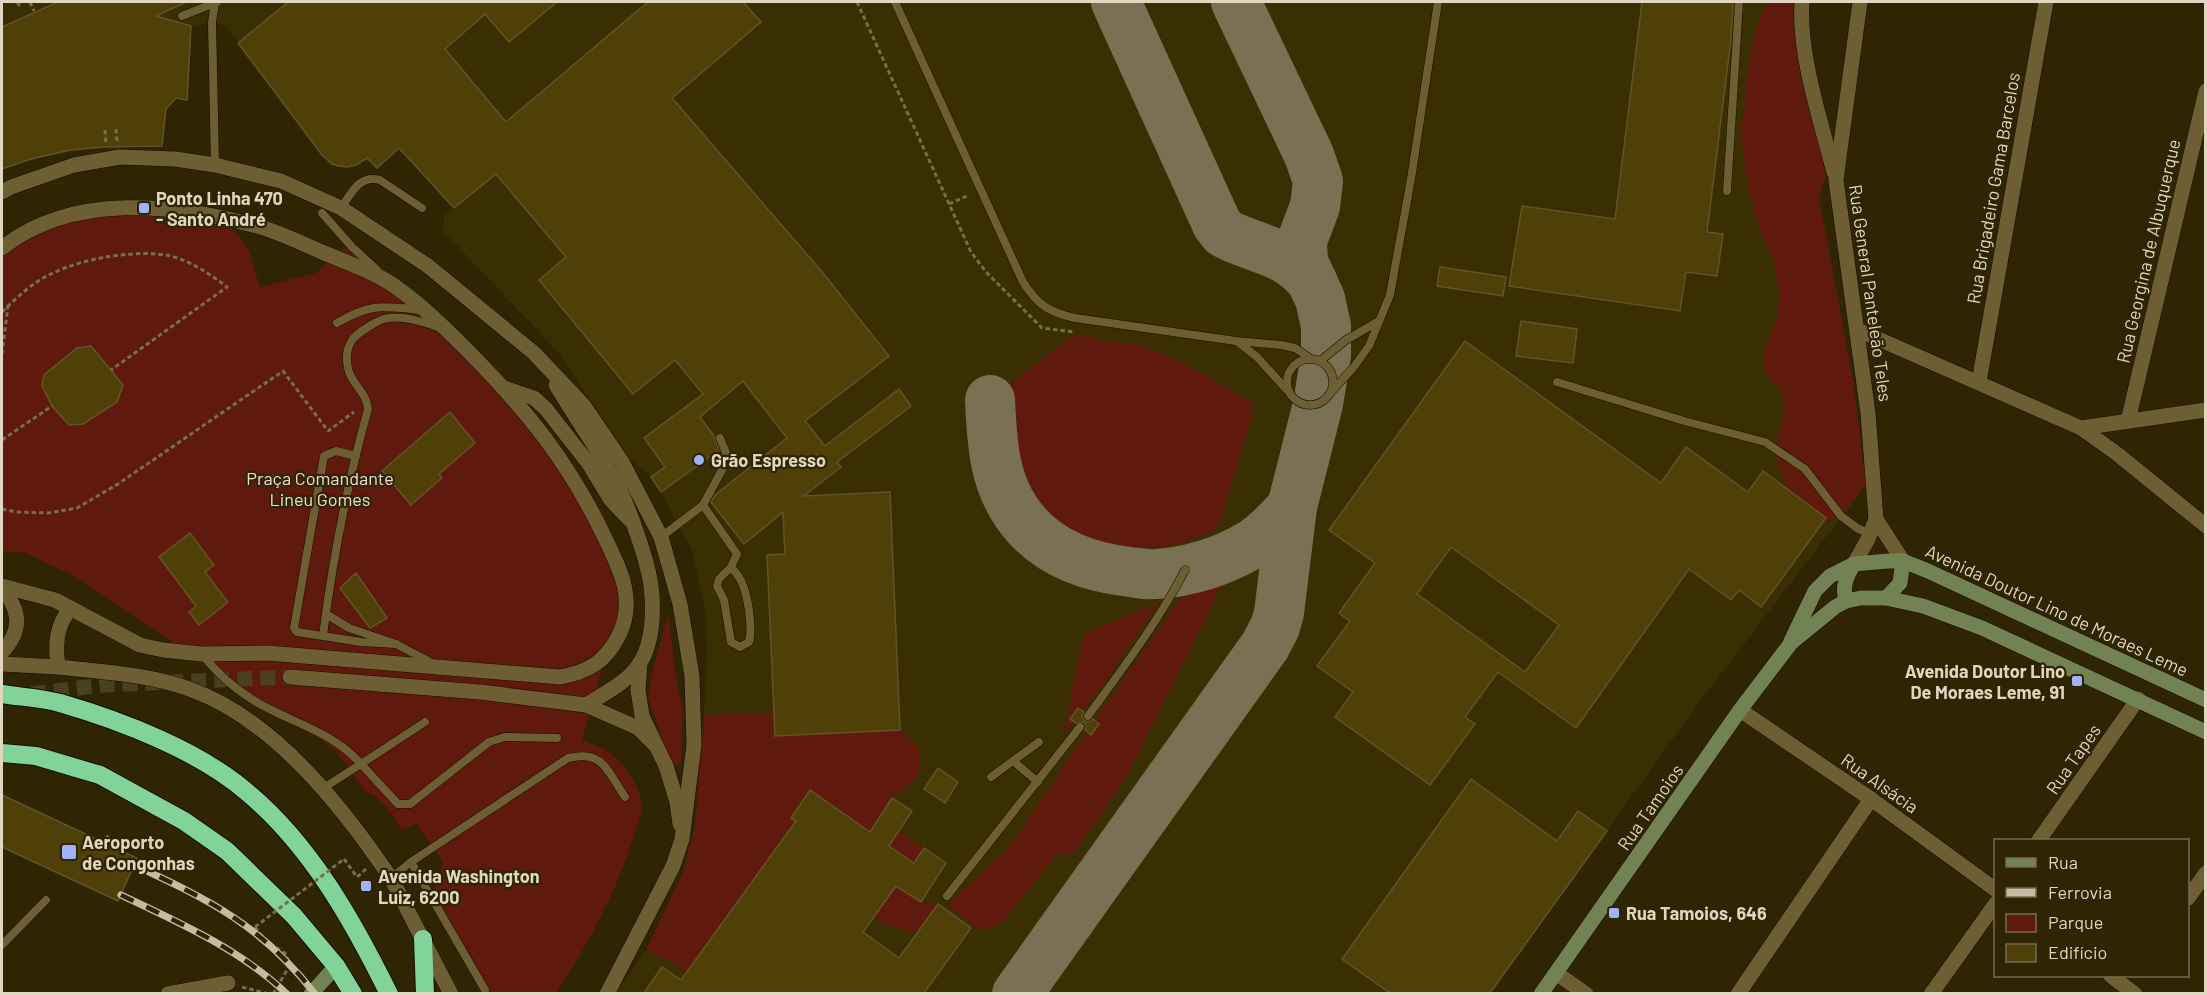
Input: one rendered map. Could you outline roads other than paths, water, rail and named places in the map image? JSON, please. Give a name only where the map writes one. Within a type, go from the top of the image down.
[{"type":"highway","points":[[2,694],[58,702],[140,731],[212,766],[249,793],[279,823],[340,902],[389,993]]},
{"type":"highway","points":[[2,753],[36,756],[100,775],[184,821],[227,851],[294,916],[336,966],[353,993]]},
{"type":"highway","points":[[423,939],[425,993]]},
{"type":"main road","name":"Avenida Doutor Lino de Moraes Leme","points":[[1854,564],[1903,561],[2205,700]]},
{"type":"main road","points":[[1886,598],[1900,583],[1903,561]]},
{"type":"main road","points":[[1846,602],[1844,585],[1854,564]]},
{"type":"main road","name":"Rua Tamoios","points":[[1541,993],[1740,710],[1791,643],[1815,591],[1830,576],[1854,564]]},
{"type":"main road","name":"Rua Tamoios","points":[[1791,643],[1835,607],[1861,598],[1886,598]]},
{"type":"main road","points":[[1886,598],[1923,606],[1982,628],[2205,732]]},
{"type":"main road","points":[[313,992],[336,966]]},
{"type":"street","points":[[1802,2],[1801,18],[1810,77],[1836,180]]},
{"type":"street","name":"Rua General Panteleão Teles","points":[[1854,564],[1876,519],[1868,413],[1836,180],[1860,2]]},
{"type":"street","name":"Rua Brigadeiro Gama Barcelos","points":[[1979,382],[2046,2]]},
{"type":"street","name":"Rua Georgina de Albuquerque","points":[[2128,421],[2205,91]]},
{"type":"street","points":[[2,192],[74,165],[120,157],[175,159],[215,165],[281,181],[341,208],[428,266],[534,353],[584,406],[622,462],[662,537],[680,604],[692,676],[694,745],[682,838],[673,866],[607,993]]},
{"type":"street","points":[[2,248],[23,233],[81,212],[144,208],[191,212],[258,226],[346,262],[392,284],[426,310],[504,388],[561,458],[586,497],[625,581],[628,598],[621,631],[612,649],[598,663],[580,674],[560,677],[267,653],[202,654],[163,650],[140,645],[55,600],[35,593],[2,587]]},
{"type":"street","points":[[1858,330],[2081,428],[2116,453],[2205,526]]},
{"type":"street","points":[[534,353],[616,481],[651,586],[651,622],[648,644],[640,663],[620,684],[586,705]]},
{"type":"street","points":[[504,388],[534,398],[546,409],[584,456],[611,500],[631,521]]},
{"type":"street","points":[[2081,428],[2205,410]]},
{"type":"street","name":"Rua General Panteleão Teles","points":[[1876,519],[1903,561]]},
{"type":"street","points":[[2,587],[11,599],[18,621],[13,637],[2,652]]},
{"type":"street","points":[[58,667],[56,655],[58,627],[71,608]]},
{"type":"street","points":[[640,663],[639,701],[642,716],[666,766],[677,802],[682,838]]},
{"type":"street","points":[[2,664],[58,667],[152,678],[191,689],[217,700],[246,717],[293,758],[322,789],[391,878],[451,993]]},
{"type":"street","points":[[290,677],[480,692],[586,705],[638,728],[656,745]]},
{"type":"street","name":"Rua Tapes","points":[[2040,839],[2138,699]]},
{"type":"street","name":"Rua Alsácia","points":[[1740,710],[1871,799],[1994,889]]},
{"type":"street","points":[[1738,993],[1871,799]]},
{"type":"street","points":[[2189,895],[2205,873]]},
{"type":"street","points":[[1931,993],[1994,904]]},
{"type":"street","points":[[1556,973],[1586,993]]},
{"type":"street","points":[[2114,977],[2127,987]]},
{"type":"street","points":[[168,993],[228,983]]},
{"type":"lane","points":[[182,16],[217,2]]},
{"type":"lane","points":[[215,165],[212,22],[217,2]]},
{"type":"lane","points":[[895,2],[1023,282],[1036,301],[1055,313],[1236,341],[1281,345],[1295,348],[1311,359]]},
{"type":"lane","points":[[1236,341],[1257,357],[1293,398],[1309,405],[1318,404],[1326,399],[1369,346],[1390,295],[1411,179],[1438,2]]},
{"type":"lane","points":[[1726,191],[1739,2]]},
{"type":"lane","points":[[341,208],[360,182],[367,178],[380,180],[422,208]]},
{"type":"lane","points":[[322,213],[352,247],[392,284]]},
{"type":"lane","points":[[337,323],[358,311],[372,308],[426,310]]},
{"type":"lane","points":[[323,635],[337,536],[368,409],[363,393],[348,370],[347,355],[353,339],[379,320],[398,318],[419,321],[448,331]]},
{"type":"lane","points":[[1320,361],[1346,340],[1381,320]]},
{"type":"lane","points":[[1288,390],[1289,372],[1294,365],[1302,360],[1311,359],[1320,361],[1331,372],[1333,382],[1331,392]]},
{"type":"lane","points":[[1557,382],[1765,442],[1805,469],[1841,516],[1870,534],[1887,536]]},
{"type":"lane","points":[[662,537],[703,506],[722,470],[726,453],[720,438]]},
{"type":"lane","points":[[356,456],[336,451],[324,456],[294,628],[297,632],[361,642],[396,644]]},
{"type":"lane","points":[[703,506],[737,554],[731,567],[719,579],[717,586],[724,600],[731,642],[740,647],[748,642],[751,635],[747,598],[742,583],[731,567]]},
{"type":"lane","points":[[1088,716],[1142,642],[1167,604],[1185,570]]},
{"type":"lane","points":[[326,614],[349,628],[396,644],[436,666]]},
{"type":"lane","points":[[202,654],[217,674],[234,687],[260,704],[324,734],[354,755],[398,804],[410,804],[489,742],[505,738],[557,738]]},
{"type":"lane","points":[[322,789],[425,722]]},
{"type":"lane","points":[[947,896],[1080,727]]},
{"type":"lane","points":[[992,777],[1038,742]]},
{"type":"lane","points":[[391,878],[411,862],[568,758],[583,755],[601,761],[626,797]]},
{"type":"lane","points":[[1013,761],[1038,782]]},
{"type":"lane","points":[[411,862],[485,990]]},
{"type":"lane","points":[[2,945],[46,900]]},
{"type":"tunnel","points":[[31,694],[103,685],[290,677]]},
{"type":"railway","points":[[134,865],[187,890],[233,917],[275,950],[315,994]]},
{"type":"railway","points":[[121,895],[186,926],[229,950],[269,978],[287,994]]},
{"type":"place","name":"Ponto Linha 470 - Santo André","points":[[144,208]]},
{"type":"place","name":"Grão Espresso","points":[[699,460]]},
{"type":"place","name":"Avenida Doutor Lino De Moraes Leme, 91","points":[[2077,681]]},
{"type":"place","name":"Aeroporto de Congonhas","points":[[69,852]]},
{"type":"place","name":"Avenida Washington Luiz, 6200","points":[[366,886]]},
{"type":"place","name":"Rua Tamoios, 646","points":[[1614,913]]},
{"type":"park label","name":"Praça Comandante Lineu Gomes","points":[[320,488]]}]
